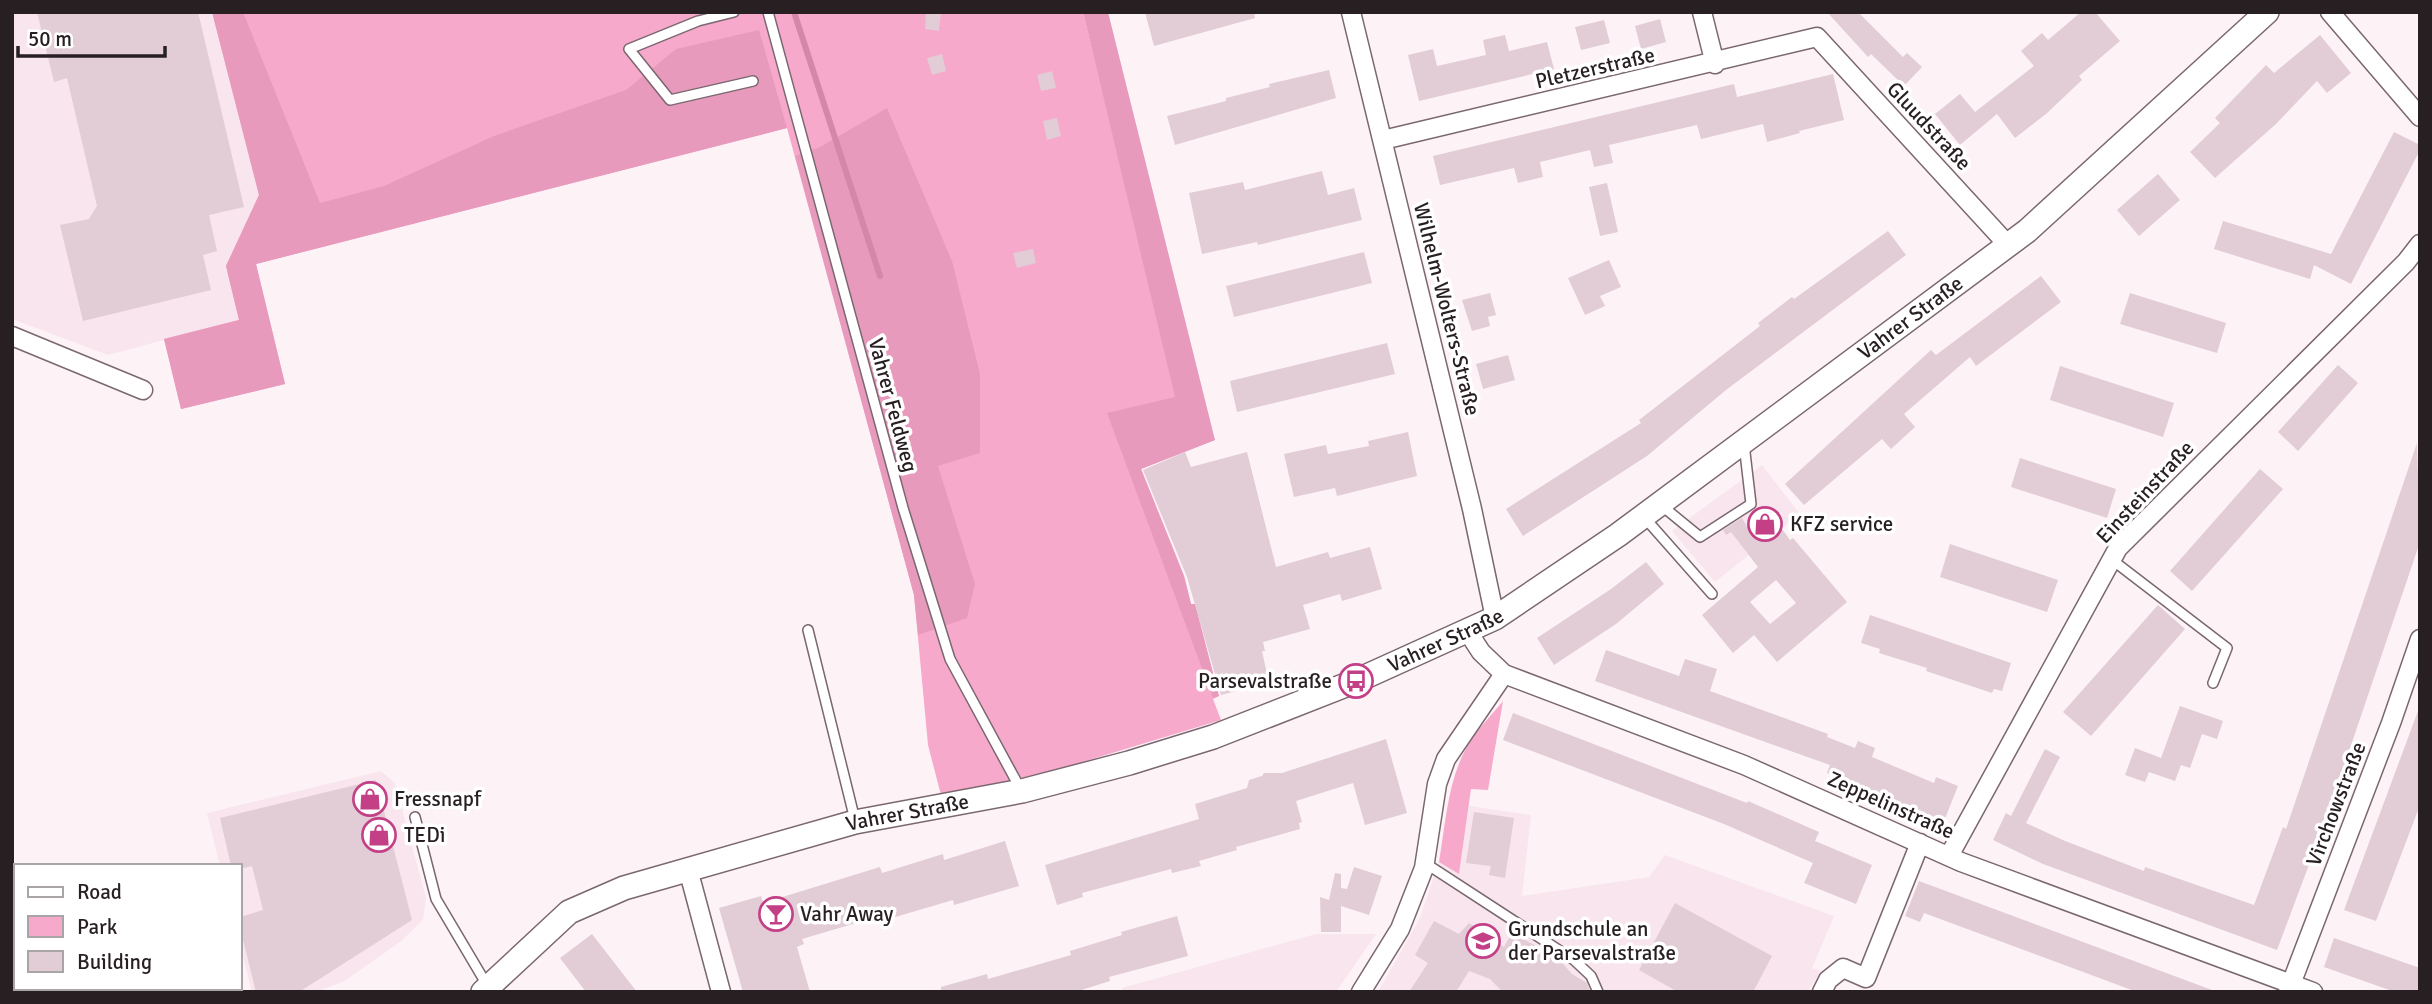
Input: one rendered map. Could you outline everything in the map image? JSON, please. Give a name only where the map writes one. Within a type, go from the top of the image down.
[{"type":"main road","name":"Vahrer Straße","points":[[486,989],[569,912],[624,888],[855,822],[1022,791],[1213,737],[1356,681],[1495,618],[1652,510],[2008,245],[2267,12]]},
{"type":"street","name":"Wilhelm-Wolters-Straße","points":[[1351,12],[1495,618]]},
{"type":"street","points":[[1702,12],[1715,64]]},
{"type":"street","points":[[2330,12],[2420,117]]},
{"type":"street","name":"Pletzerstraße","points":[[1383,140],[1715,64],[1816,37]]},
{"type":"street","name":"Gluudstraße","points":[[1816,37],[2008,245]]},
{"type":"street","name":"Einsteinstraße","points":[[1949,856],[2120,545],[2406,262],[2420,244]]},
{"type":"street","points":[[12,336],[143,390]]},
{"type":"street","name":"Zeppelinstraße","points":[[1468,632],[1481,653],[1504,674],[1745,765],[1949,856],[2289,988],[2313,992]]},
{"type":"street","name":"Virchowstraße","points":[[2289,988],[2386,736],[2420,639]]},
{"type":"street","points":[[1361,992],[1400,929],[1425,863],[1437,784],[1446,759],[1504,674]]},
{"type":"street","points":[[1822,992],[1828,980],[1843,968],[1866,978],[1920,843]]},
{"type":"street","points":[[688,869],[721,992]]},
{"type":"lane","points":[[734,12],[698,21],[629,49],[670,100],[752,81]]},
{"type":"lane","name":"Vahrer Feldweg","points":[[768,12],[903,508],[950,659],[1022,791]]},
{"type":"lane","points":[[1652,510],[1700,537],[1751,504],[1743,440]]},
{"type":"lane","points":[[1652,510],[1712,594]]},
{"type":"lane","points":[[2111,559],[2227,648],[2213,683]]},
{"type":"lane","points":[[808,630],[855,822]]},
{"type":"lane","points":[[415,817],[436,899],[486,989]]},
{"type":"lane","points":[[1425,863],[1574,960],[1591,976],[1598,992]]},
{"type":"shaded area","points":[[12,12],[212,12],[259,195],[226,266],[239,320],[108,355],[12,319]]},
{"type":"shaded area","points":[[212,12],[243,12],[320,203],[384,186],[494,136],[626,90],[676,49],[759,30],[787,128],[256,264],[285,384],[181,409],[164,339],[239,320],[226,266],[259,195]]},
{"type":"shaded area","points":[[1083,12],[1108,12],[1215,440],[1141,469],[1184,576],[1191,604],[1195,604],[1219,696],[1213,698],[1107,413],[1175,397]]},
{"type":"shaded area","points":[[887,108],[952,261],[980,374],[980,453],[938,466],[975,584],[967,618],[918,635],[914,595],[795,156],[820,147]]},
{"type":"shaded area","points":[[1762,465],[1800,514],[1715,582],[1672,531]]},
{"type":"shaded area","points":[[381,771],[395,783],[426,898],[423,920],[400,942],[343,982],[315,992],[252,992],[242,953],[242,864],[220,864],[207,813]]},
{"type":"shaded area","points":[[1469,806],[1531,815],[1522,896],[1649,877],[1665,855],[1834,916],[1812,968],[1821,971],[1807,992],[1378,992],[1420,918],[1439,862],[1459,874]]},
{"type":"shaded area","points":[[1316,934],[1376,934],[1336,992],[1123,992],[1122,988]]},
{"type":"green space","points":[[212,12],[1083,12],[1144,263],[1215,440],[1141,469],[1184,576],[1191,604],[1195,604],[1219,696],[1213,699],[1221,720],[1020,781],[942,799],[928,745],[914,595],[787,128],[256,264],[285,384],[181,409],[164,339],[239,320],[226,266],[259,195]]},
{"type":"green space","points":[[1503,701],[1488,790],[1471,789],[1459,874],[1439,862],[1453,783],[1457,768],[1471,740]]},
{"type":"building","points":[[37,12],[198,12],[244,207],[209,215],[217,251],[203,255],[211,290],[83,321],[60,225],[89,219],[97,206],[67,78],[54,82]]},
{"type":"building","points":[[926,12],[941,12],[939,31],[925,29]]},
{"type":"building","points":[[1145,12],[1254,12],[1255,18],[1154,46]]},
{"type":"building","points":[[1827,12],[1858,12],[1903,57],[1907,53],[1922,67],[1904,86],[1871,54],[1868,57]]},
{"type":"building","points":[[2081,12],[2095,12],[2120,41],[2079,76],[2082,80],[2046,114],[2015,138],[1997,114],[1960,145],[1935,114],[1960,94],[1975,112],[2034,66],[2021,51],[2042,33],[2048,40]]},
{"type":"building","points":[[1660,19],[1666,42],[1641,49],[1635,26]]},
{"type":"building","points":[[1604,20],[1610,43],[1581,50],[1575,27]]},
{"type":"building","points":[[1505,35],[1509,51],[1547,42],[1554,69],[1419,101],[1408,55],[1433,49],[1437,66],[1486,55],[1483,40]]},
{"type":"building","points":[[2320,35],[2351,73],[2327,93],[2317,81],[2276,124],[2215,178],[2190,152],[2220,123],[2215,118],[2266,65],[2274,73]]},
{"type":"building","points":[[942,54],[946,71],[932,75],[927,58]]},
{"type":"building","points":[[1329,70],[1336,98],[1175,145],[1167,116],[1226,101],[1226,98],[1270,87],[1269,84]]},
{"type":"building","points":[[1052,71],[1056,88],[1041,91],[1037,75]]},
{"type":"building","points":[[1833,74],[1844,120],[1799,131],[1800,133],[1767,142],[1763,124],[1701,139],[1697,125],[1609,145],[1613,163],[1594,167],[1590,150],[1540,162],[1543,177],[1518,183],[1514,168],[1440,185],[1433,156],[1734,84],[1737,97]]},
{"type":"building","points":[[1057,118],[1061,136],[1047,140],[1043,121]]},
{"type":"building","points":[[2394,132],[2420,145],[2420,150],[2351,284],[2314,265],[2310,279],[2214,249],[2223,221],[2331,254]]},
{"type":"building","points":[[1322,171],[1328,195],[1354,188],[1362,220],[1258,245],[1257,242],[1202,254],[1189,193],[1243,182],[1245,190]]},
{"type":"building","points":[[2158,174],[2180,200],[2139,236],[2117,210]]},
{"type":"building","points":[[1607,183],[1618,232],[1600,236],[1589,187]]},
{"type":"building","points":[[1888,231],[1906,255],[1726,390],[1647,456],[1523,536],[1506,509],[1641,423],[1639,420],[1760,326],[1758,323]]},
{"type":"building","points":[[1033,249],[1036,263],[1017,268],[1013,253]]},
{"type":"building","points":[[1364,252],[1372,283],[1234,317],[1226,286]]},
{"type":"building","points":[[1609,260],[1621,287],[1600,296],[1605,306],[1585,315],[1568,278]]},
{"type":"building","points":[[2041,276],[2061,302],[1976,366],[1970,357],[1904,414],[1915,427],[1891,449],[1882,439],[1804,505],[1785,484],[1931,350],[1936,355]]},
{"type":"building","points":[[1490,293],[1496,315],[1488,317],[1490,326],[1472,331],[1462,300]]},
{"type":"building","points":[[2130,293],[2226,323],[2217,353],[2120,324]]},
{"type":"building","points":[[1387,343],[1395,374],[1237,412],[1230,381]]},
{"type":"building","points":[[1508,355],[1515,380],[1483,389],[1476,364]]},
{"type":"building","points":[[2338,365],[2358,383],[2298,451],[2278,432]]},
{"type":"building","points":[[2060,366],[2174,403],[2163,437],[2050,400]]},
{"type":"building","points":[[1408,432],[1417,476],[1337,496],[1335,488],[1294,497],[1284,454],[1326,445],[1328,454],[1369,446],[1368,441]]},
{"type":"building","points":[[2417,443],[2420,542],[2325,822],[2277,950],[2043,864],[1993,840],[2006,813],[2011,816],[2045,749],[2060,757],[2026,823],[2144,871],[2145,867],[2254,905],[2283,827],[2286,829]]},
{"type":"building","points":[[1185,452],[1191,467],[1247,452],[1276,567],[1328,552],[1330,558],[1370,547],[1382,589],[1342,601],[1340,594],[1303,605],[1310,629],[1263,642],[1265,651],[1262,651],[1268,679],[1235,686],[1236,691],[1221,695],[1187,577],[1143,470]]},
{"type":"building","points":[[2020,458],[2116,489],[2107,518],[2011,487]]},
{"type":"building","points":[[2260,469],[2283,489],[2192,591],[2170,571]]},
{"type":"building","points":[[1769,511],[1790,540],[1793,538],[1847,602],[1777,662],[1754,635],[1733,653],[1702,615],[1758,567],[1731,532],[1726,535],[1723,530],[1742,518],[1747,527]],"holes":[[[1776,580],[1796,603],[1770,624],[1750,602]]]},
{"type":"building","points":[[1950,544],[2058,580],[2047,612],[1940,577]]},
{"type":"building","points":[[1646,562],[1664,584],[1616,624],[1554,665],[1537,638],[1611,589]]},
{"type":"building","points":[[2158,605],[2185,629],[2091,736],[2063,712]]},
{"type":"building","points":[[1870,615],[2011,663],[2002,691],[1994,689],[1992,693],[1926,671],[1927,668],[1879,653],[1880,649],[1861,643]]},
{"type":"building","points":[[1606,650],[1679,676],[1685,659],[1717,669],[1710,691],[1828,734],[1827,737],[1855,748],[1858,741],[1875,748],[1872,757],[1934,783],[1936,777],[1958,786],[1944,821],[1827,773],[1830,765],[1595,681]]},
{"type":"building","points":[[2180,706],[2223,721],[2217,739],[2202,734],[2190,768],[2181,765],[2175,781],[2149,772],[2145,782],[2125,775],[2135,748],[2161,758]]},
{"type":"building","points":[[2418,711],[2420,805],[2376,921],[2344,910]]},
{"type":"building","points":[[1513,713],[1747,803],[1748,801],[1819,832],[1815,841],[1872,865],[1856,904],[1804,883],[1813,863],[1724,824],[1503,740]]},
{"type":"building","points":[[1386,739],[1407,813],[1365,825],[1353,783],[1296,801],[1302,822],[1299,823],[1300,829],[1236,847],[1237,850],[1199,861],[1201,866],[1172,873],[1171,869],[1082,893],[1083,897],[1057,905],[1045,865],[1199,819],[1195,804],[1247,788],[1249,780],[1264,773],[1282,773]]},
{"type":"building","points":[[376,780],[412,920],[299,992],[256,992],[242,936],[242,916],[263,910],[252,866],[242,868],[242,864],[231,864],[220,818]]},
{"type":"building","points":[[1474,812],[1514,818],[1505,878],[1489,875],[1491,866],[1466,863]]},
{"type":"building","points":[[1005,841],[1019,886],[954,905],[953,900],[892,918],[890,913],[802,939],[804,944],[797,947],[810,992],[743,992],[719,908],[761,896],[763,903],[880,867],[882,873],[943,854],[944,860]]},
{"type":"building","points":[[1354,867],[1382,876],[1369,915],[1341,906],[1341,932],[1321,932],[1320,897],[1329,900],[1335,873],[1341,874],[1341,888],[1347,889]]},
{"type":"building","points":[[1919,881],[2212,990],[2137,992],[1924,913],[1920,922],[1905,916]]},
{"type":"building","points":[[1675,903],[1772,956],[1753,992],[1678,992],[1639,970]]},
{"type":"building","points":[[1177,916],[1188,956],[1109,977],[1110,981],[1075,992],[941,992],[941,987],[987,974],[988,979],[1071,955],[1070,951],[1122,935],[1121,932]]},
{"type":"building","points":[[1434,921],[1459,934],[1469,923],[1504,947],[1512,933],[1557,957],[1572,974],[1587,983],[1590,992],[1503,992],[1490,979],[1469,971],[1456,992],[1409,992],[1428,963],[1415,955]]},
{"type":"building","points":[[592,934],[637,992],[586,992],[560,958]]},
{"type":"building","points":[[2334,938],[2420,968],[2420,992],[2395,992],[2324,967]]},
{"type":"waterway","points":[[794,12],[880,276]]},
{"type":"place","name":"KFZ service","points":[[1765,524]]},
{"type":"place","name":"Parsevalstraße","points":[[1356,681]]},
{"type":"place","name":"Fressnapf","points":[[370,799]]},
{"type":"place","name":"TEDi","points":[[379,835]]},
{"type":"place","name":"Vahr Away","points":[[776,914]]},
{"type":"place","name":"Grundschule an der Parsevalstraße","points":[[1483,941]]}]
